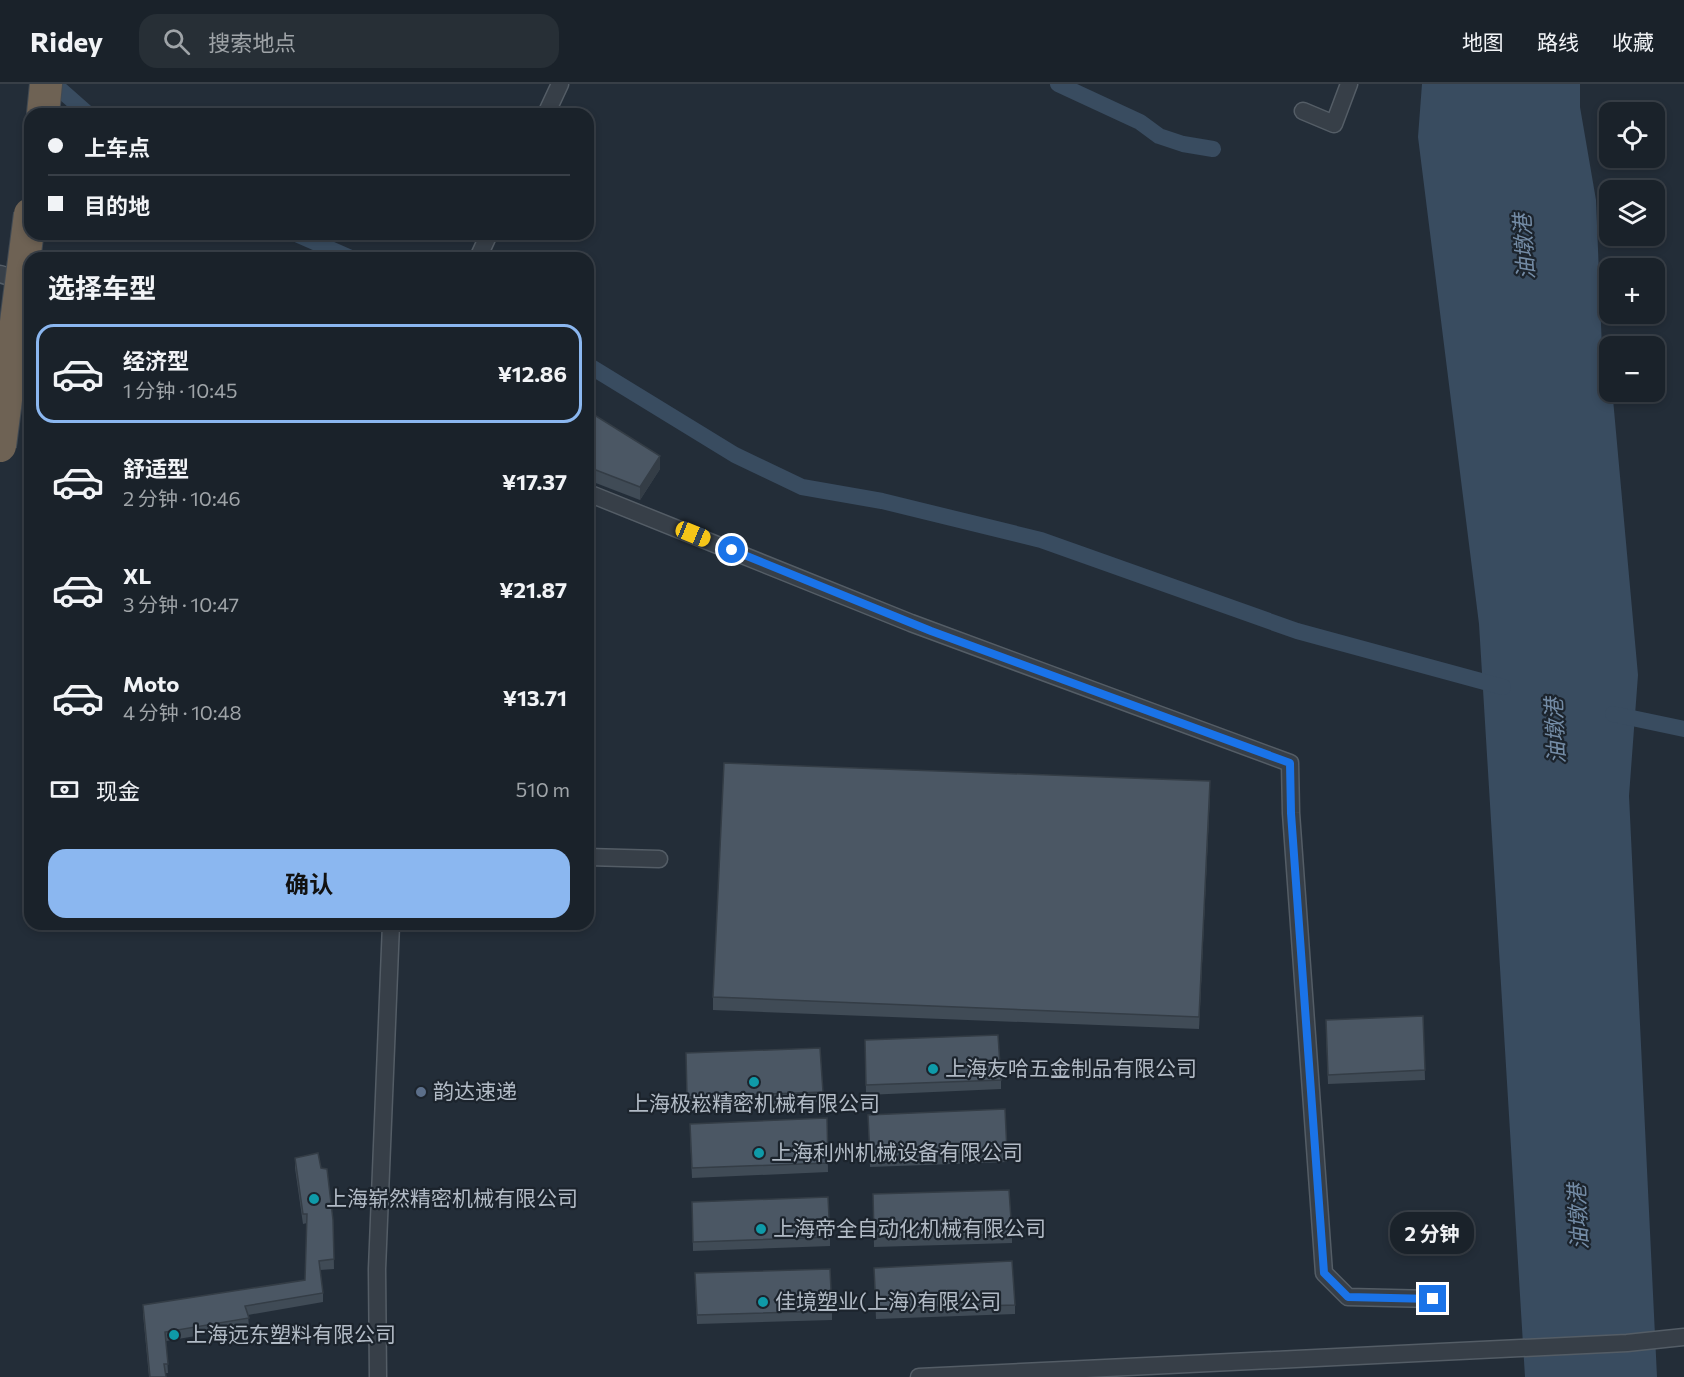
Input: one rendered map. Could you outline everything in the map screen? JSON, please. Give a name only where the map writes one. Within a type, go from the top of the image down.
[{"type":"highway","points":[[44,108],[46,84]]},
{"type":"highway","points":[[0,446],[24,260]]},
{"type":"street","points":[[549,108],[560,84]]},
{"type":"street","points":[[1303,111],[1334,124],[1349,84]]},
{"type":"street","points":[[0,274],[24,281]]},
{"type":"street","points":[[594,495],[911,623],[1290,763],[1291,813],[1324,1273],[1348,1297],[1433,1299]]},
{"type":"street","points":[[594,857],[658,859]]},
{"type":"street","points":[[378,1377],[377,1269],[391,930]]},
{"type":"street","points":[[921,1377],[1627,1342],[1684,1337]]},
{"type":"water","name":"油墩港","points":[[1422,84],[1580,84],[1580,107],[1596,200],[1599,324],[1601,324],[1601,336],[1599,336],[1599,402],[1613,402],[1638,675],[1629,796],[1657,1377],[1525,1377],[1479,624],[1418,137]]},
{"type":"building","points":[[594,415],[660,456],[640,487],[594,469]]},
{"type":"building","points":[[724,763],[1210,781],[1199,1017],[713,997]]},
{"type":"building","points":[[1423,1016],[1425,1070],[1328,1075],[1326,1020]]},
{"type":"building","name":"上海友哈五金制品有限公司","points":[[998,1035],[1001,1080],[866,1085],[865,1040]]},
{"type":"building","name":"上海极崧精密机械有限公司","points":[[820,1048],[823,1092],[687,1097],[686,1053]]},
{"type":"building","points":[[1005,1109],[1007,1152],[870,1157],[868,1115]]},
{"type":"building","name":"上海利州机械设备有限公司","points":[[827,1118],[828,1163],[692,1168],[690,1124]]},
{"type":"building","points":[[318,1153],[321,1168],[327,1169],[333,1220],[334,1259],[319,1261],[323,1293],[245,1306],[249,1318],[165,1332],[168,1364],[164,1364],[166,1377],[150,1377],[143,1305],[305,1280],[307,1214],[303,1214],[295,1158]]},
{"type":"building","points":[[1009,1190],[1012,1234],[874,1237],[873,1194]]},
{"type":"building","name":"上海帝全自动化机械有限公司","points":[[828,1197],[830,1237],[693,1242],[692,1202]]},
{"type":"building","points":[[1012,1261],[1015,1305],[876,1309],[874,1268]]},
{"type":"building","name":"佳境塑业(上海)有限公司","points":[[830,1269],[832,1311],[697,1315],[695,1273]]},
{"type":"waterway","points":[[54,84],[81,108]]},
{"type":"waterway","points":[[1058,84],[1140,122],[1159,136],[1183,144],[1213,149]]},
{"type":"waterway","points":[[310,240],[337,252]]},
{"type":"waterway","points":[[594,369],[735,455],[802,487],[882,501],[1041,540],[1297,631],[1503,687]]},
{"type":"waterway","points":[[1613,714],[1684,729]]},
{"type":"place","name":"上海友哈五金制品有限公司","points":[[933,1069]]},
{"type":"place","name":"上海极崧精密机械有限公司","points":[[754,1082]]},
{"type":"place","name":"韵达速递","points":[[421,1092]]},
{"type":"place","name":"上海利州机械设备有限公司","points":[[759,1153]]},
{"type":"place","name":"上海崭然精密机械有限公司","points":[[314,1199]]},
{"type":"place","name":"上海帝全自动化机械有限公司","points":[[761,1229]]},
{"type":"place","name":"佳境塑业(上海)有限公司","points":[[763,1302]]},
{"type":"place","name":"上海远东塑料有限公司","points":[[174,1335]]},
{"type":"route","points":[[732,550],[931,631],[1290,763],[1291,813],[1319,1167],[1324,1273],[1348,1297],[1433,1299]]}]
